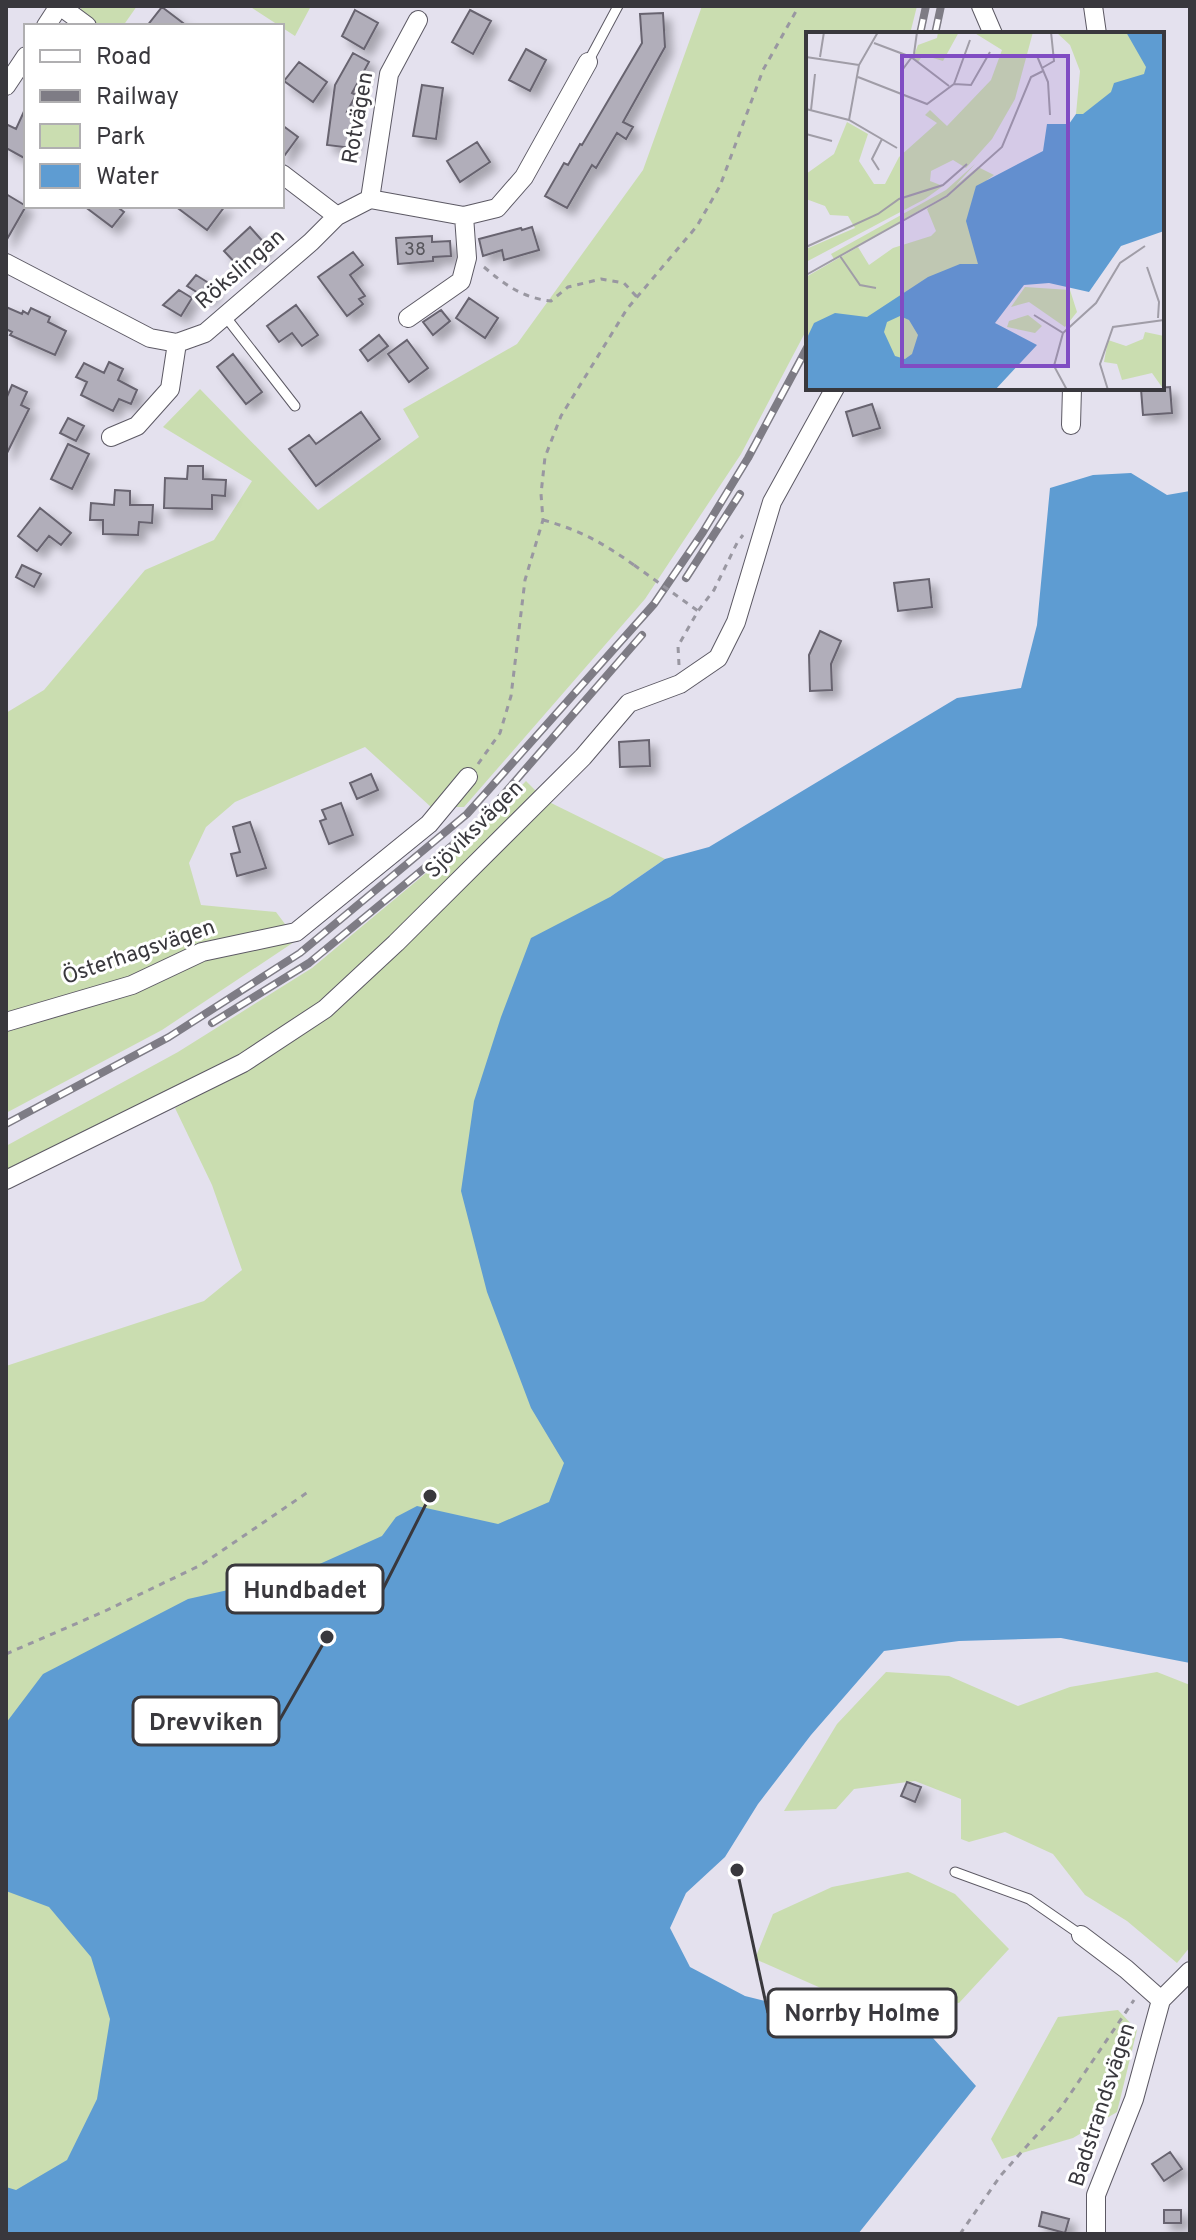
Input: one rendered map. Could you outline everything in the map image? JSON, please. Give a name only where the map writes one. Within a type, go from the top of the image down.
[{"type":"street","points":[[47,24],[60,6],[84,24]]},
{"type":"street","points":[[981,6],[992,32]]},
{"type":"street","points":[[1093,6],[1097,32]]},
{"type":"street","name":"Rotvägen","points":[[370,199],[389,74],[422,13]]},
{"type":"street","points":[[6,86],[24,59]]},
{"type":"street","points":[[370,199],[464,216],[497,208],[524,177],[588,62]]},
{"type":"street","points":[[284,176],[337,216]]},
{"type":"street","name":"Rökslingan","points":[[177,343],[205,333],[337,216],[370,199]]},
{"type":"street","points":[[408,318],[461,281],[467,258],[464,216]]},
{"type":"street","points":[[7,266],[150,338],[177,343],[170,389],[137,426],[111,437]]},
{"type":"street","name":"Sjöviksvägen","points":[[6,1180],[243,1063],[325,1009],[583,757],[629,703],[680,684],[718,658],[736,622],[772,502],[834,390]]},
{"type":"street","points":[[1071,425],[1072,390]]},
{"type":"street","name":"Österhagsvägen","points":[[6,1022],[132,985],[202,952],[296,932],[429,824],[468,777]]},
{"type":"street","points":[[1081,1935],[1161,2000],[1190,1971]]},
{"type":"street","name":"Badstrandsvägen","points":[[1096,2234],[1096,2195],[1134,2099],[1161,2000]]},
{"type":"lane","points":[[588,62],[618,6]]},
{"type":"lane","points":[[225,316],[295,406]]},
{"type":"lane","points":[[955,1872],[1029,1899],[1081,1935]]},
{"type":"path","points":[[468,777],[500,733],[511,696],[525,580],[543,520],[541,494],[545,457],[561,416],[637,297],[697,226],[720,186],[763,70],[799,6]]},
{"type":"path","points":[[467,258],[481,264],[514,291],[536,299],[551,301],[568,287],[601,279],[624,283],[637,297]]},
{"type":"path","points":[[543,520],[575,528],[602,542],[698,611]]},
{"type":"path","points":[[680,684],[678,646],[714,590],[745,532]]},
{"type":"path","points":[[6,1654],[201,1565],[311,1490]]},
{"type":"path","points":[[960,2234],[1001,2175],[1060,2109],[1144,1985]]},
{"type":"green space","points":[[82,6],[137,6],[124,24],[93,24],[79,13]]},
{"type":"green space","points":[[249,6],[311,6],[295,36],[284,29],[284,24],[277,24]]},
{"type":"green space","points":[[702,6],[917,6],[910,32],[806,32],[806,331],[741,454],[645,599],[464,807],[431,807],[365,747],[235,802],[206,827],[189,863],[201,905],[276,912],[297,940],[162,1030],[6,1113],[6,713],[44,690],[145,570],[214,540],[252,481],[163,427],[200,389],[318,510],[419,437],[403,409],[517,344],[643,170]]},
{"type":"green space","points":[[526,781],[539,794],[324,1004],[240,1059],[6,1172],[6,1146],[178,1052],[312,968],[479,829]]},
{"type":"green space","points":[[547,801],[665,859],[610,897],[1092,1270],[6,2234],[6,1366],[204,1301],[242,1270],[212,1185],[175,1108],[249,1069]]},
{"type":"green space","points":[[886,1672],[949,1676],[1018,1706],[1070,1687],[1157,1672],[1190,1685],[1190,1947],[1177,1963],[1127,1921],[1085,1895],[1053,1854],[1005,1832],[969,1842],[961,1839],[961,1799],[915,1781],[854,1789],[836,1809],[784,1811],[837,1724]]},
{"type":"green space","points":[[908,1872],[955,1894],[1009,1949],[959,2003],[823,1989],[755,1959],[773,1914],[832,1887]]},
{"type":"green space","points":[[1118,2010],[1137,2030],[1117,2112],[1073,2138],[1002,2159],[991,2139],[1058,2017]]},
{"type":"water","points":[[1131,473],[1167,495],[1190,491],[1190,1663],[1061,1638],[959,1641],[884,1651],[811,1735],[758,1804],[725,1857],[686,1893],[670,1928],[690,1967],[745,1996],[823,2015],[924,2028],[976,2086],[858,2234],[6,2234],[6,2187],[16,2190],[67,2160],[97,2099],[110,2019],[91,1957],[49,1907],[6,1891],[6,1723],[43,1674],[188,1599],[295,1575],[382,1536],[396,1517],[417,1506],[498,1524],[549,1502],[564,1463],[531,1408],[487,1292],[461,1191],[474,1101],[531,938],[610,897],[665,859],[709,847],[957,698],[1021,688],[1037,625],[1050,488],[1093,475]]},
{"type":"building","points":[[162,7],[184,24],[149,24]]},
{"type":"building","points":[[355,10],[378,23],[364,49],[342,36]]},
{"type":"building","points":[[470,10],[491,21],[473,54],[452,42]]},
{"type":"building","points":[[663,13],[665,47],[623,122],[633,127],[626,139],[617,133],[596,168],[592,165],[567,208],[545,196],[564,163],[568,165],[582,145],[642,43],[640,14]]},
{"type":"building","points":[[526,49],[546,60],[530,91],[509,80]]},
{"type":"building","points":[[353,53],[369,62],[352,93],[356,95],[347,112],[357,113],[352,148],[327,145],[335,85]]},
{"type":"building","points":[[299,62],[327,82],[313,102],[284,81]]},
{"type":"building","points":[[422,85],[443,88],[436,139],[413,136]]},
{"type":"building","points":[[24,111],[24,158],[6,148],[6,124],[16,129]]},
{"type":"building","points":[[284,126],[298,137],[284,156]]},
{"type":"building","points":[[477,142],[490,162],[460,182],[447,161]]},
{"type":"building","points":[[6,194],[25,208],[6,241]]},
{"type":"building","points":[[87,208],[119,208],[124,212],[112,227]]},
{"type":"building","points":[[178,208],[224,208],[207,230]]},
{"type":"building","points":[[250,227],[266,245],[240,268],[224,251]]},
{"type":"building","points":[[532,227],[539,250],[504,260],[502,250],[483,256],[479,239]]},
{"type":"building","points":[[432,236],[432,242],[450,241],[451,256],[398,264],[396,238]]},
{"type":"building","points":[[353,252],[363,265],[350,275],[365,296],[359,299],[363,304],[347,316],[318,277]]},
{"type":"building","points":[[196,275],[215,287],[208,299],[187,286]]},
{"type":"building","points":[[179,290],[192,298],[181,316],[163,305]]},
{"type":"building","points":[[469,298],[498,318],[485,338],[456,318]]},
{"type":"building","points":[[296,305],[318,335],[302,346],[292,333],[279,342],[267,326]]},
{"type":"building","points":[[6,307],[22,314],[23,311],[28,314],[31,308],[50,317],[48,322],[66,331],[55,355],[10,335],[12,332],[6,329]]},
{"type":"building","points":[[441,310],[450,321],[433,335],[423,322]]},
{"type":"building","points":[[379,335],[388,346],[368,361],[360,350]]},
{"type":"building","points":[[407,340],[428,368],[409,382],[388,354]]},
{"type":"building","points":[[233,354],[262,392],[246,404],[217,367]]},
{"type":"building","points":[[109,362],[123,369],[118,380],[137,390],[131,404],[119,399],[113,411],[81,395],[87,382],[76,377],[84,363],[104,373]]},
{"type":"building","points":[[12,385],[27,392],[21,405],[29,409],[6,455],[6,399]]},
{"type":"building","points":[[1170,387],[1172,413],[1143,415],[1141,390],[1164,390]]},
{"type":"building","points":[[872,404],[880,428],[853,436],[846,412]]},
{"type":"building","points":[[361,412],[380,439],[316,486],[289,449],[309,435],[316,444]]},
{"type":"building","points":[[68,418],[84,426],[76,441],[60,433]]},
{"type":"building","points":[[68,444],[89,454],[72,489],[51,479]]},
{"type":"building","points":[[188,466],[203,466],[203,479],[226,480],[225,496],[212,495],[212,509],[164,508],[165,478],[187,479]]},
{"type":"building","points":[[115,490],[130,491],[130,505],[153,505],[152,523],[139,522],[138,535],[103,534],[103,520],[90,520],[91,503],[114,505]]},
{"type":"building","points":[[40,508],[71,533],[61,545],[49,536],[37,551],[18,536]]},
{"type":"building","points":[[22,565],[41,574],[34,587],[16,577]]},
{"type":"building","points":[[929,579],[932,607],[898,611],[894,583]]},
{"type":"building","points":[[820,631],[841,641],[831,664],[832,690],[810,691],[809,655]]},
{"type":"building","points":[[649,740],[650,766],[620,767],[619,742]]},
{"type":"building","points":[[371,774],[378,790],[357,799],[350,783]]},
{"type":"building","points":[[341,803],[353,835],[329,844],[320,821],[326,819],[322,810]]},
{"type":"building","points":[[250,822],[266,868],[237,876],[231,854],[240,852],[233,827]]},
{"type":"building","points":[[907,1782],[921,1787],[915,1802],[901,1796]]},
{"type":"building","points":[[1170,2152],[1182,2169],[1164,2181],[1152,2164]]},
{"type":"building","points":[[1164,2210],[1181,2210],[1181,2223],[1164,2223]]},
{"type":"building","points":[[1042,2212],[1069,2219],[1065,2233],[1039,2226]]},
{"type":"railway","points":[[920,32],[926,6]]},
{"type":"railway","points":[[935,32],[941,6]]},
{"type":"railway","points":[[6,1124],[169,1037],[300,953],[467,814],[654,604],[748,458],[806,350]]},
{"type":"railway","points":[[686,578],[740,494]]},
{"type":"railway","points":[[212,1023],[309,963],[477,825],[642,635]]},
{"type":"place","name":"Hundbadet","points":[[430,1496]]},
{"type":"place","name":"Drevviken","points":[[327,1637]]},
{"type":"place","name":"Norrby Holme","points":[[737,1870]]}]
